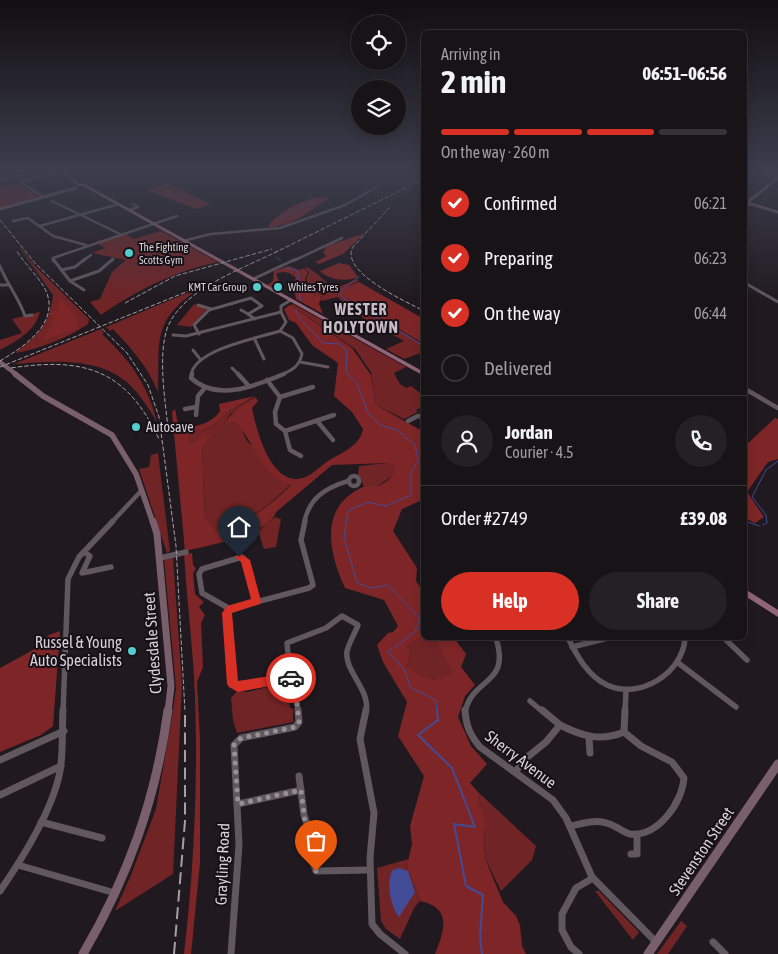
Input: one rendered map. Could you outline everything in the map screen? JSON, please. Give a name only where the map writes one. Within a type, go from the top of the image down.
[{"type":"main road","points":[[138,216],[421,372]]},
{"type":"main road","name":"Clydesdale Street","points":[[0,362],[8,371],[43,396],[99,426],[112,436],[128,459],[142,490],[157,534],[170,699],[165,732],[146,818],[130,863],[117,894],[83,954]]},
{"type":"main road","points":[[747,593],[778,614]]},
{"type":"main road","name":"Stevenston Street","points":[[648,954],[778,764]]},
{"type":"street","points":[[40,226],[77,216]]},
{"type":"street","points":[[80,216],[120,234]]},
{"type":"street","points":[[84,290],[70,281],[52,262],[53,258],[86,245],[178,216]]},
{"type":"street","points":[[183,241],[211,234],[280,228],[315,216]]},
{"type":"street","points":[[13,221],[28,218],[53,236],[86,245]]},
{"type":"street","points":[[253,279],[342,238]]},
{"type":"street","points":[[61,270],[75,267],[91,255]]},
{"type":"street","points":[[86,259],[91,260]]},
{"type":"street","points":[[70,281],[97,273],[112,260],[104,261]]},
{"type":"street","points":[[0,266],[8,284],[21,303],[25,316],[32,315]]},
{"type":"street","points":[[0,285],[8,284]]},
{"type":"street","points":[[747,284],[778,302]]},
{"type":"street","points":[[199,334],[194,325],[211,309],[252,298],[262,306],[248,314]]},
{"type":"street","points":[[280,331],[293,338],[302,354],[300,362],[293,370],[267,380],[225,392],[204,389],[193,382],[190,374],[191,369],[200,359],[214,352],[280,331],[286,322],[281,312],[281,306],[291,300]]},
{"type":"street","points":[[198,305],[211,309]]},
{"type":"street","points":[[241,310],[255,319]]},
{"type":"street","points":[[173,335],[199,334],[281,312]]},
{"type":"street","points":[[255,340],[264,359]]},
{"type":"street","points":[[192,350],[200,359]]},
{"type":"street","points":[[300,362],[320,363],[328,367]]},
{"type":"street","points":[[232,368],[248,385]]},
{"type":"street","points":[[267,380],[280,397]]},
{"type":"street","points":[[280,397],[308,391],[313,387]]},
{"type":"street","points":[[196,415],[198,396],[204,389]]},
{"type":"street","points":[[747,390],[778,408]]},
{"type":"street","points":[[280,397],[275,412],[276,424],[285,431],[290,450],[301,456]]},
{"type":"street","points":[[185,409],[196,407]]},
{"type":"street","points":[[322,413],[326,418]]},
{"type":"street","points":[[285,431],[334,415]]},
{"type":"street","points":[[408,421],[418,416],[421,417]]},
{"type":"street","points":[[317,421],[333,440]]},
{"type":"street","points":[[328,434],[335,431]]},
{"type":"street","points":[[256,601],[246,560],[242,557],[202,568],[199,574],[202,593],[230,608],[256,601],[313,584],[301,540],[307,508],[314,499],[334,485],[348,481]]},
{"type":"street","points":[[0,891],[18,865],[41,822],[61,766],[64,731],[62,686],[68,580],[84,552],[142,490]]},
{"type":"street","points":[[84,552],[90,556],[82,573],[111,567]]},
{"type":"street","points":[[160,558],[186,552]]},
{"type":"street","points":[[230,608],[227,613],[233,684],[238,687],[290,676]]},
{"type":"street","name":"Grayling Road","points":[[231,954],[239,863],[238,804],[234,748],[236,742],[241,738],[296,727],[299,722],[295,686],[290,676],[287,644],[292,640],[324,629],[336,617],[345,616],[357,623],[359,627],[348,645],[347,652],[348,660],[368,703],[360,739],[374,813],[370,870]]},
{"type":"street","name":"Sherry Avenue","points":[[497,640],[500,648],[500,667],[496,676],[471,695],[467,702],[465,723],[470,737],[480,748],[516,771],[553,800],[571,826],[593,878],[656,943]]},
{"type":"street","points":[[569,640],[588,670],[604,683],[626,691],[647,686],[670,670],[683,654],[685,640]]},
{"type":"street","points":[[572,647],[600,640]]},
{"type":"street","points":[[726,640],[747,660]]},
{"type":"street","points":[[677,662],[736,707]]},
{"type":"street","points":[[624,732],[626,691]]},
{"type":"street","points":[[530,701],[560,725],[589,738],[602,738],[624,732]]},
{"type":"street","points":[[516,771],[523,758],[541,747],[560,725]]},
{"type":"street","points":[[0,760],[64,731]]},
{"type":"street","points":[[571,826],[596,820],[630,834],[637,835],[653,830],[673,808],[683,791],[684,778],[672,762],[641,746],[624,732]]},
{"type":"street","points":[[589,738],[590,754]]},
{"type":"street","points":[[0,795],[61,766]]},
{"type":"street","points":[[299,776],[305,822],[313,841],[313,862],[316,871],[370,870],[372,924],[380,934],[402,953]]},
{"type":"street","points":[[238,804],[301,790]]},
{"type":"street","points":[[41,822],[102,838]]},
{"type":"street","points":[[631,854],[638,854],[637,835]]},
{"type":"street","points":[[18,865],[117,894]]},
{"type":"street","points":[[579,954],[571,947],[562,930],[562,914],[576,888],[593,878]]},
{"type":"street","points":[[713,942],[724,954]]},
{"type":"shaded area","points":[[278,216],[303,216],[285,224],[268,227]]},
{"type":"shaded area","points":[[161,231],[218,262],[157,282],[128,297],[101,315],[90,302],[100,299],[112,272],[126,260],[92,253],[105,248],[95,242],[124,233],[134,239]]},
{"type":"shaded area","points":[[365,233],[343,254],[319,264],[315,262],[325,257],[326,255],[323,253],[327,246]]},
{"type":"shaded area","points":[[18,245],[37,268],[89,319],[88,324],[62,338],[43,346],[15,353],[37,334],[46,322],[53,295]]},
{"type":"shaded area","points":[[339,263],[349,265],[358,277],[354,279],[338,279],[323,274],[320,271]]},
{"type":"shaded area","points":[[289,266],[299,270],[304,268],[308,273],[305,278],[306,289],[315,296],[321,296],[319,304],[323,314],[296,299],[293,284],[296,278],[291,274],[284,272],[276,274],[280,283],[270,287],[267,285],[273,281],[274,271]]},
{"type":"shaded area","points":[[305,268],[314,272],[333,286],[345,284],[356,279],[359,281],[338,292],[421,343],[421,353],[404,359],[386,349],[404,341],[363,318],[355,310],[352,311],[338,297],[321,301],[322,296],[315,296],[306,289],[308,283],[306,279],[309,273]]},
{"type":"shaded area","points":[[359,282],[421,317],[421,342],[339,293],[343,288]]},
{"type":"shaded area","points":[[192,291],[194,292],[180,303],[164,325],[159,347],[158,392],[149,374],[133,351],[113,329],[110,331],[106,327]]},
{"type":"shaded area","points":[[62,299],[76,318],[78,328],[40,341],[47,333],[54,317],[50,315],[51,312],[58,310],[59,300]]},
{"type":"shaded area","points":[[194,304],[207,309],[191,327],[177,325]]},
{"type":"shaded area","points":[[293,304],[406,367],[394,373],[400,384],[406,388],[411,386],[421,394],[421,408],[416,410],[418,412],[404,419],[376,405],[371,372],[355,349],[290,305]]},
{"type":"shaded area","points":[[290,305],[352,348],[371,375],[376,405],[421,430],[421,500],[402,509],[393,531],[417,568],[416,581],[421,588],[421,637],[407,646],[411,652],[407,666],[429,679],[439,678],[452,672],[435,640],[456,640],[466,654],[461,667],[475,685],[465,696],[458,717],[471,746],[487,764],[470,783],[478,792],[478,803],[485,819],[484,856],[503,902],[516,916],[520,925],[522,946],[526,954],[435,954],[443,929],[442,915],[438,909],[420,901],[407,866],[412,844],[410,826],[424,776],[398,736],[407,702],[383,662],[377,645],[388,633],[393,632],[398,626],[384,600],[345,588],[335,560],[331,532],[333,519],[339,506],[349,496],[363,487],[375,487],[385,482],[394,474],[395,467],[387,463],[332,465],[276,512],[271,520],[262,527],[221,543],[185,551],[172,412],[175,409],[179,429],[202,424],[212,419],[220,411],[219,404],[255,396],[228,412],[211,427],[187,434],[189,443],[197,441],[204,432],[210,435],[202,447],[205,517],[216,530],[237,524],[256,514],[291,485],[273,476],[268,471],[239,426],[234,422],[224,425],[230,416],[242,406],[256,398],[258,401],[252,408],[261,442],[274,466],[282,474],[292,479],[303,478],[311,474],[352,446],[362,434],[363,429],[352,412],[334,396],[338,363],[312,345],[296,323],[289,320],[284,309]]},
{"type":"shaded area","points":[[40,312],[38,319],[30,330],[0,350],[0,340],[22,333],[12,319]]},
{"type":"shaded area","points":[[101,329],[104,333],[102,334],[137,374],[153,408],[157,422],[130,385],[104,369],[75,362],[14,364]]},
{"type":"shaded area","points":[[255,397],[230,414],[224,425],[234,422],[240,426],[247,441],[291,484],[247,519],[216,530],[205,517],[202,447],[197,441],[189,443],[186,434],[211,427],[228,412]]},
{"type":"shaded area","points":[[775,418],[778,419],[778,459],[768,462],[747,492],[747,444]]},
{"type":"shaded area","points":[[158,453],[170,551],[167,553],[139,469],[149,467],[151,455]]},
{"type":"shaded area","points":[[387,463],[396,467],[394,475],[376,487],[364,487],[358,474],[359,466]]},
{"type":"shaded area","points":[[747,492],[764,517],[755,523],[747,519]]},
{"type":"shaded area","points":[[275,517],[281,519],[276,547],[264,549],[258,531]]},
{"type":"shaded area","points":[[192,553],[193,565],[196,569],[193,573],[195,594],[204,602],[199,607],[205,615],[201,623],[203,667],[197,682],[200,740],[200,863],[191,954],[184,954],[193,857],[196,728],[193,660],[184,554]]},
{"type":"shaded area","points":[[173,557],[182,685],[173,874],[115,911],[156,809],[173,711],[176,688],[164,559]]},
{"type":"shaded area","points":[[60,631],[53,726],[41,735],[0,752],[0,668],[33,650],[49,635]]},
{"type":"shaded area","points":[[421,637],[421,640],[435,640],[452,672],[434,680],[419,675],[407,666],[411,652],[407,646]]},
{"type":"shaded area","points":[[287,682],[291,692],[288,695],[290,708],[293,709],[293,722],[237,733],[233,720],[231,698],[237,691],[248,692]]},
{"type":"shaded area","points":[[478,792],[536,846],[532,860],[501,891],[484,856],[485,832],[478,803]]},
{"type":"shaded area","points":[[409,859],[407,866],[420,901],[414,908],[400,939],[386,929],[381,921],[377,868]]},
{"type":"shaded area","points":[[595,891],[599,891],[639,932],[633,940]]},
{"type":"shaded area","points":[[681,921],[687,926],[668,954],[657,954]]},
{"type":"water","points":[[399,868],[408,871],[415,892],[399,917],[391,901],[389,880],[393,870]]},
{"type":"waterway","points":[[275,226],[276,220],[285,216]]},
{"type":"waterway","points":[[276,257],[281,261]]},
{"type":"waterway","points":[[286,268],[296,270],[299,276],[297,283],[301,301]]},
{"type":"waterway","points":[[340,291],[359,277]]},
{"type":"waterway","points":[[340,293],[342,297],[421,344]]},
{"type":"waterway","points":[[296,310],[299,317],[323,343],[340,344],[347,351],[346,372],[357,383],[368,413],[380,425],[397,430],[415,445],[418,461],[411,472],[411,495],[386,506],[367,502],[348,511],[344,537],[357,583],[372,588],[388,585],[420,619],[415,632],[388,652],[404,669],[411,688],[436,700],[437,712]]},
{"type":"waterway","points":[[763,525],[767,523],[766,515],[752,497],[766,470],[778,461]]},
{"type":"waterway","points":[[747,522],[759,526]]},
{"type":"waterway","points":[[437,710],[438,720],[418,735],[452,768],[475,827],[454,824],[466,886],[483,895],[480,937],[482,954]]},
{"type":"railway","points":[[274,253],[350,216]]},
{"type":"railway","points":[[382,216],[353,247],[351,257],[365,276],[377,285],[421,309]]},
{"type":"railway","points":[[0,220],[35,263],[100,327]]},
{"type":"railway","points":[[125,303],[175,276],[272,249]]},
{"type":"railway","points":[[0,361],[30,340],[45,321],[49,311],[49,299],[44,287],[16,250]]},
{"type":"railway","points":[[168,428],[163,378],[163,352],[167,329],[174,315],[186,302],[216,281],[280,250]]},
{"type":"railway","points":[[100,327],[201,286]]},
{"type":"railway","points":[[0,367],[100,327]]},
{"type":"railway","points":[[100,327],[127,353],[148,385],[159,417],[176,546],[185,712]]},
{"type":"railway","points":[[11,368],[60,365],[81,367],[100,373],[117,383],[132,397],[146,415],[159,439]]},
{"type":"railway","points":[[174,954],[185,821],[185,712]]},
{"type":"way so far","points":[[291,678],[295,686],[299,722],[296,727],[241,738],[234,745],[238,804],[301,790],[305,822],[313,841],[313,862],[316,871]]},
{"type":"place","name":"The Fighting Scotts Gym","points":[[129,253]]},
{"type":"place","name":"KMT Car Group","points":[[257,287]]},
{"type":"place","name":"Whites Tyres","points":[[278,287]]},
{"type":"place","name":"Autosave","points":[[136,427]]},
{"type":"place","name":"Russel & Young Auto Specialists","points":[[132,651]]},
{"type":"district","name":"WESTER HOLYTOWN","points":[[361,318]]},
{"type":"route","points":[[239,557],[246,560],[256,601],[230,608],[227,613],[233,684],[238,687],[290,676],[291,678]]}]
